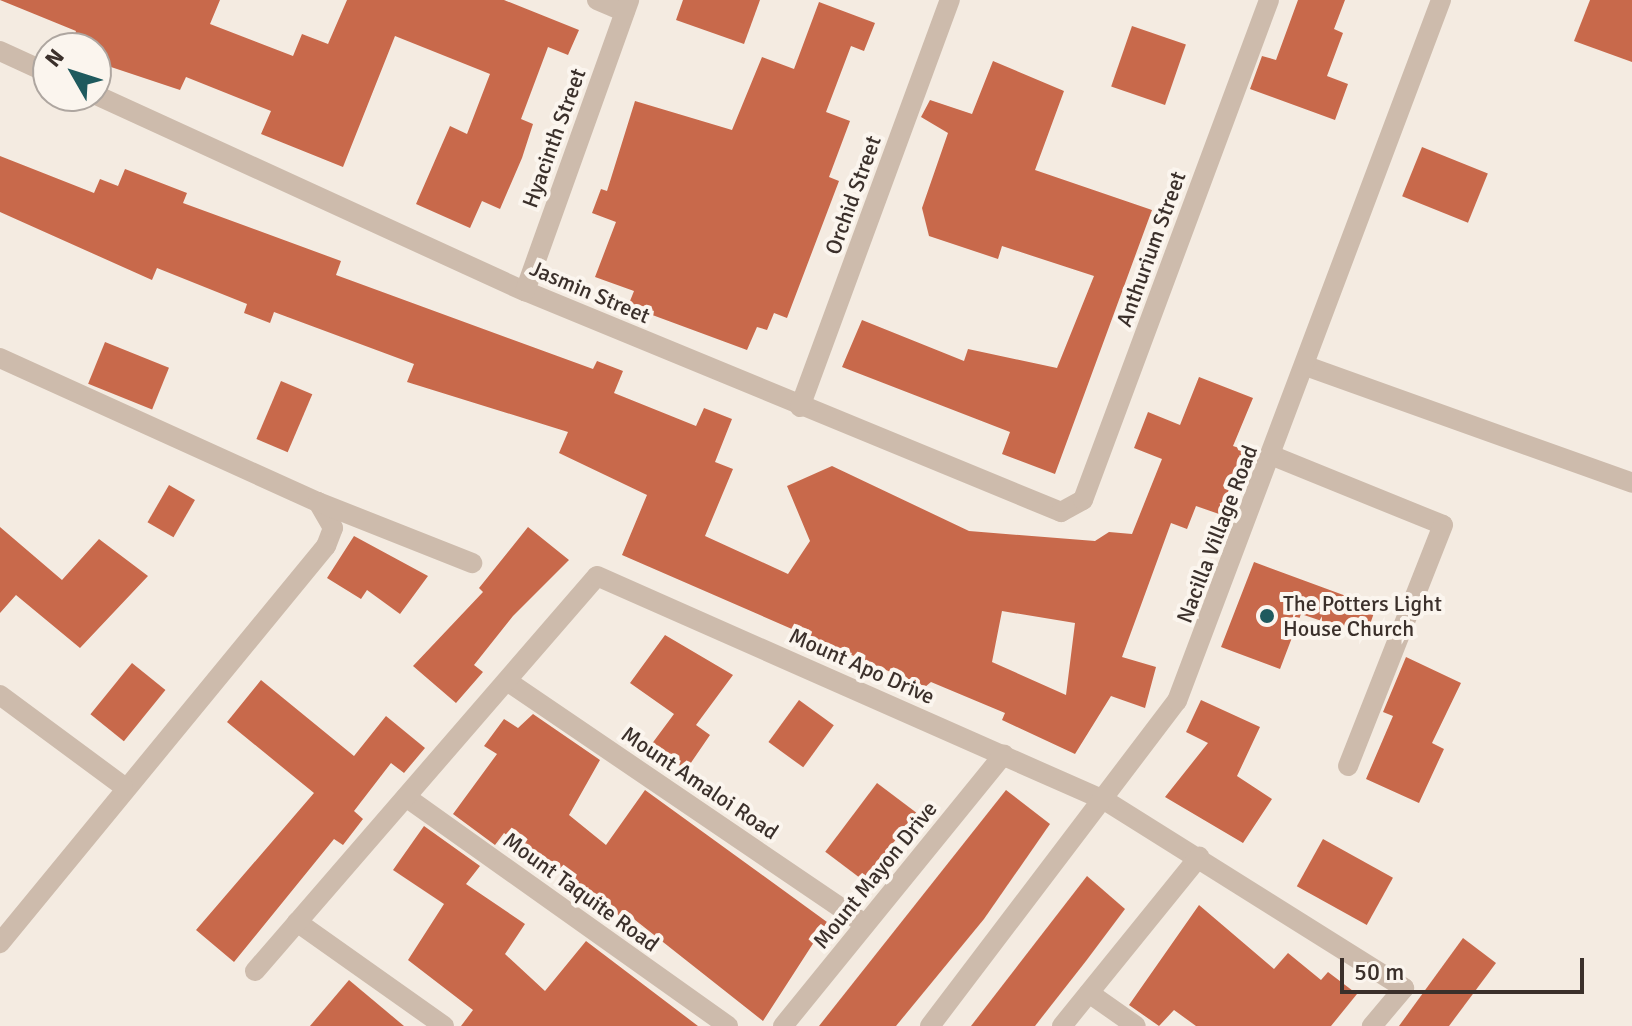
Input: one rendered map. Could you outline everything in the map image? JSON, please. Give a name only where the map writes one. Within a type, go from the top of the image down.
[{"type":"street","points":[[597,0],[627,6]]},
{"type":"street","name":"Orchid Street","points":[[800,407],[950,0]]},
{"type":"street","name":"Anthurium Street","points":[[1072,510],[1083,500],[1269,0]]},
{"type":"street","name":"Nacilla Village Road","points":[[930,1026],[1106,801],[1177,701],[1273,456],[1441,0]]},
{"type":"street","name":"Hyacinth Street","points":[[525,291],[627,6]]},
{"type":"street","points":[[0,51],[32,66]]},
{"type":"street","name":"Jasmin Street","points":[[112,102],[525,291],[800,407],[1061,512],[1072,510]]},
{"type":"street","points":[[0,358],[318,502],[472,563]]},
{"type":"street","points":[[1306,366],[1632,483]]},
{"type":"street","points":[[1273,456],[1443,525],[1348,766]]},
{"type":"street","points":[[0,943],[123,786],[326,546],[333,528],[318,502]]},
{"type":"street","name":"Mount Apo Drive","points":[[507,681],[597,576],[1106,801],[1404,988],[1372,1026]]},
{"type":"street","points":[[255,971],[507,681]]},
{"type":"street","name":"Mount Amaloi Road","points":[[507,681],[865,924]]},
{"type":"street","points":[[0,695],[123,786]]},
{"type":"street","name":"Mount Mayon Drive","points":[[783,1026],[1004,754]]},
{"type":"street","name":"Mount Taquite Road","points":[[406,797],[728,1026]]},
{"type":"street","points":[[1062,1026],[1199,857]]},
{"type":"street","points":[[297,922],[444,1026]]},
{"type":"street","points":[[1089,993],[1136,1026]]},
{"type":"building","points":[[0,0],[220,0],[210,24],[293,56],[302,34],[328,44],[347,0],[504,0],[579,30],[568,55],[548,47],[521,119],[533,124],[522,158],[500,209],[482,201],[470,228],[416,204],[450,126],[467,134],[490,74],[395,36],[343,167],[261,134],[271,111],[186,77],[180,90],[112,67],[112,32],[76,31]]},
{"type":"building","points":[[683,0],[760,0],[744,44],[676,20]]},
{"type":"building","points":[[1298,0],[1345,0],[1334,29],[1343,33],[1327,76],[1348,84],[1335,120],[1250,89],[1262,56],[1276,60]]},
{"type":"building","points":[[1590,0],[1632,0],[1632,62],[1574,41]]},
{"type":"building","points":[[819,2],[875,23],[864,51],[851,46],[826,112],[850,121],[829,177],[839,181],[787,318],[774,313],[767,330],[757,327],[747,350],[628,306],[634,291],[595,277],[616,222],[592,213],[601,189],[607,191],[635,101],[732,130],[762,57],[794,69]]},
{"type":"building","points":[[1132,26],[1186,45],[1165,105],[1111,87]]},
{"type":"building","points":[[993,61],[1064,91],[1035,170],[1152,210],[1055,474],[1002,454],[1010,432],[842,367],[862,320],[964,361],[968,349],[1057,368],[1094,276],[1002,246],[998,259],[929,236],[922,208],[948,133],[921,117],[930,100],[972,114]]},
{"type":"building","points":[[1422,147],[1488,174],[1468,223],[1402,196]]},
{"type":"building","points":[[0,156],[94,193],[100,179],[118,186],[125,169],[187,193],[183,203],[341,261],[336,275],[593,369],[597,361],[623,371],[614,393],[696,426],[704,408],[732,419],[715,462],[733,469],[705,536],[788,574],[810,541],[787,486],[832,466],[969,531],[1095,541],[1109,532],[1132,534],[1162,459],[1134,448],[1148,412],[1180,425],[1199,377],[1253,398],[1233,446],[1245,450],[1219,514],[1196,506],[1187,529],[1171,523],[1122,657],[1156,667],[1145,708],[1111,696],[1075,754],[1002,720],[1005,713],[931,682],[925,687],[622,555],[647,495],[559,453],[568,432],[407,382],[414,364],[274,312],[270,323],[244,313],[247,304],[157,268],[152,280],[0,212]],"holes":[[[1002,611],[1075,623],[1066,695],[992,662]]]},
{"type":"building","points":[[105,342],[169,368],[152,410],[88,384]]},
{"type":"building","points":[[281,381],[312,394],[288,452],[256,439]]},
{"type":"building","points":[[169,485],[195,500],[173,537],[148,522]]},
{"type":"building","points":[[0,527],[62,580],[99,539],[148,576],[80,648],[16,595],[0,613]]},
{"type":"building","points":[[528,527],[569,560],[513,616],[474,665],[483,672],[456,703],[413,666],[483,592],[479,588]]},
{"type":"building","points":[[354,536],[428,576],[400,614],[367,590],[361,599],[327,578]]},
{"type":"building","name":"The Potters Light House Church","points":[[1254,562],[1376,607],[1366,636],[1301,614],[1280,669],[1221,647]]},
{"type":"building","points":[[665,635],[733,675],[696,725],[710,735],[686,770],[651,745],[674,714],[630,683]]},
{"type":"building","points":[[1406,657],[1461,683],[1432,743],[1444,749],[1419,803],[1366,779],[1393,716],[1383,712]]},
{"type":"building","points":[[132,663],[165,690],[124,741],[90,714]]},
{"type":"building","points":[[261,680],[354,756],[386,716],[425,748],[404,773],[391,763],[354,811],[363,819],[343,845],[334,839],[234,962],[196,930],[314,793],[227,722]]},
{"type":"building","points":[[799,700],[834,725],[803,767],[768,742]]},
{"type":"building","points":[[1201,700],[1260,727],[1237,776],[1272,799],[1243,843],[1165,797],[1208,743],[1186,732]]},
{"type":"building","points":[[533,714],[600,760],[569,815],[606,845],[645,790],[827,922],[763,1021],[625,912],[621,917],[504,833],[495,845],[453,814],[497,754],[484,746],[504,719],[518,728]]},
{"type":"building","points":[[877,783],[916,812],[864,881],[825,852]]},
{"type":"building","points":[[1006,790],[1050,824],[984,919],[896,1026],[819,1026]]},
{"type":"building","points":[[424,826],[480,866],[466,884],[525,924],[505,954],[545,991],[586,941],[698,1026],[461,1026],[473,1010],[408,960],[444,904],[393,870]]},
{"type":"building","points":[[1323,839],[1393,878],[1367,925],[1297,886]]},
{"type":"building","points":[[1087,876],[1125,909],[1086,961],[1035,1026],[971,1026]]},
{"type":"building","points":[[1199,905],[1274,969],[1288,953],[1321,980],[1328,972],[1357,994],[1331,1026],[1196,1026],[1174,1010],[1159,1026],[1129,1005]]},
{"type":"building","points":[[1463,938],[1496,963],[1449,1026],[1399,1026]]},
{"type":"building","points":[[349,980],[404,1026],[310,1026]]},
{"type":"place","name":"The Potters Light House Church","points":[[1267,616]]}]
